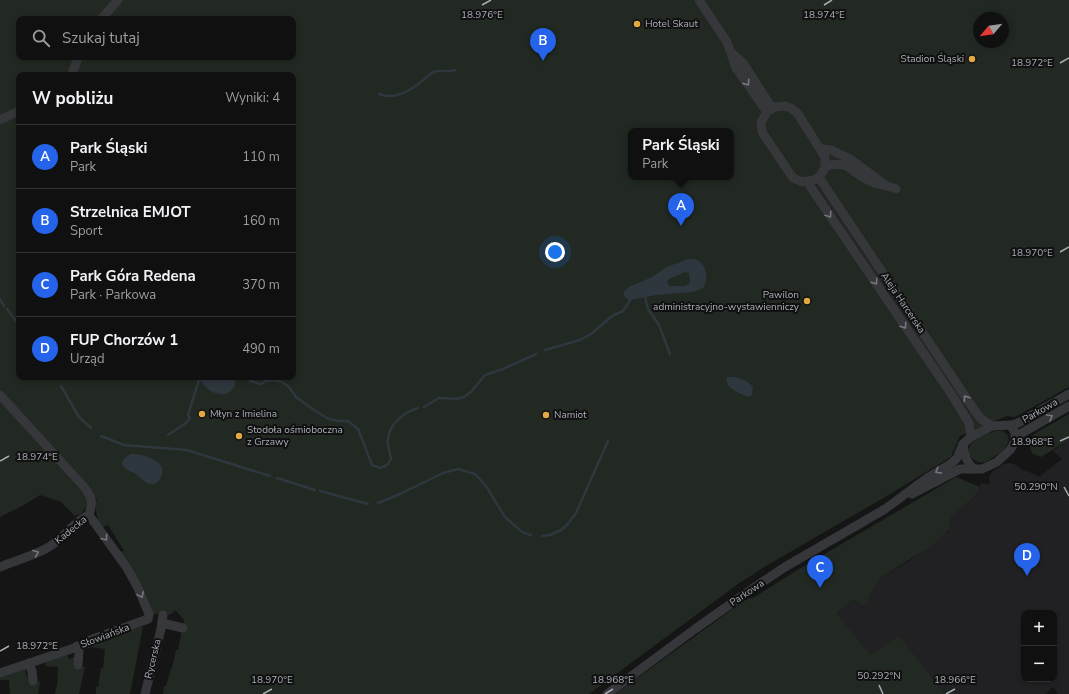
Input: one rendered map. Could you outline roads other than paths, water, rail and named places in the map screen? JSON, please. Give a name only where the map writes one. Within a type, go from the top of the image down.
[{"type":"street","points":[[104,16],[118,0]]},
{"type":"street","points":[[699,0],[723,35],[732,52],[743,63],[770,110]]},
{"type":"street","points":[[73,72],[77,60]]},
{"type":"street","points":[[785,106],[794,110],[821,149],[825,156],[825,166],[819,176],[809,182],[802,182],[793,178],[763,134],[761,122],[770,110],[785,106]]},
{"type":"street","points":[[0,120],[16,112]]},
{"type":"street","points":[[821,149],[831,150],[850,159],[879,179],[885,185]]},
{"type":"street","points":[[825,166],[839,163],[844,164],[866,180],[896,189]]},
{"type":"street","name":"Aleja Harcerska","points":[[819,176],[980,417],[992,426]]},
{"type":"street","name":"Aleja Harcerska","points":[[809,182],[810,186],[919,348],[941,378],[969,423],[971,437]]},
{"type":"street","points":[[860,260],[870,254]]},
{"type":"street","points":[[919,348],[929,341]]},
{"type":"street","name":"Parkowa","points":[[1010,425],[1018,423],[1069,394]]},
{"type":"street","points":[[0,395],[84,487],[92,498],[92,507],[89,515]]},
{"type":"street","name":"Parkowa","points":[[1016,440],[1022,433],[1069,406]]},
{"type":"street","points":[[1010,425],[1014,430],[1016,440],[1012,448],[997,462],[985,468],[974,469],[967,460],[963,444],[971,437],[992,426],[1010,425]]},
{"type":"street","name":"Parkowa","points":[[607,694],[695,629],[759,585],[893,503],[927,478],[954,461],[963,444]]},
{"type":"street","name":"Parkowa","points":[[893,503],[936,483],[960,469],[974,469]]},
{"type":"street","name":"Kadecka","points":[[0,567],[52,545],[82,519],[89,515],[122,561]]},
{"type":"street","name":"Słowiańska","points":[[0,673],[89,643],[90,640],[144,621],[149,617],[134,579],[122,561]]},
{"type":"street","name":"Rycerska","points":[[145,694],[162,619],[183,628]]},
{"type":"street","points":[[77,646],[79,652],[78,665]]},
{"type":"street","points":[[29,663],[33,681]]},
{"type":"waterway","points":[[379,94],[385,96],[402,94],[434,72],[455,70]]},
{"type":"waterway","points":[[645,297],[648,309],[659,325],[670,354]]},
{"type":"waterway","points":[[0,299],[4,306]]},
{"type":"waterway","points":[[545,350],[580,340],[591,334],[612,316],[623,311],[631,299]]},
{"type":"waterway","points":[[7,309],[16,321]]},
{"type":"waterway","points":[[424,407],[439,398],[457,399],[464,397],[472,391],[485,375],[503,369],[536,354]]},
{"type":"waterway","points":[[168,435],[186,423],[190,418],[188,415],[199,380]]},
{"type":"waterway","points":[[250,380],[261,384],[266,381],[274,380]]},
{"type":"waterway","points":[[274,380],[282,382],[289,387],[296,397],[317,412],[329,419],[348,421],[358,429],[372,465],[380,468],[387,465],[391,459],[388,447],[391,428],[398,419],[408,412],[418,408]]},
{"type":"waterway","points":[[61,386],[79,417],[91,428]]},
{"type":"waterway","points":[[101,436],[124,445],[187,450],[270,476]]},
{"type":"waterway","points":[[542,536],[550,535],[561,530],[576,513],[608,441]]},
{"type":"waterway","points":[[378,503],[443,473],[458,469],[475,474],[486,486],[505,517],[522,532],[531,535]]},
{"type":"waterway","points":[[277,478],[315,490]]},
{"type":"waterway","points":[[320,491],[368,504]]},
{"type":"place","name":"Hotel Skaut","points":[[637,24]]},
{"type":"place","name":"Stadion Śląski","points":[[972,59]]},
{"type":"place","name":"Strzelnica EMJOT","points":[[543,61]]},
{"type":"place","name":"Park Śląski","points":[[681,226]]},
{"type":"place","name":"Pawilon administracyjno-wystawienniczy","points":[[807,301]]},
{"type":"place","name":"Młyn z Imielina","points":[[202,414]]},
{"type":"place","name":"Namiot","points":[[546,415]]},
{"type":"place","name":"Stodoła ośmioboczna z Grzawy","points":[[239,436]]},
{"type":"place","name":"FUP Chorzów 1","points":[[1027,576]]},
{"type":"place","name":"Park Góra Redena","points":[[820,588]]}]
